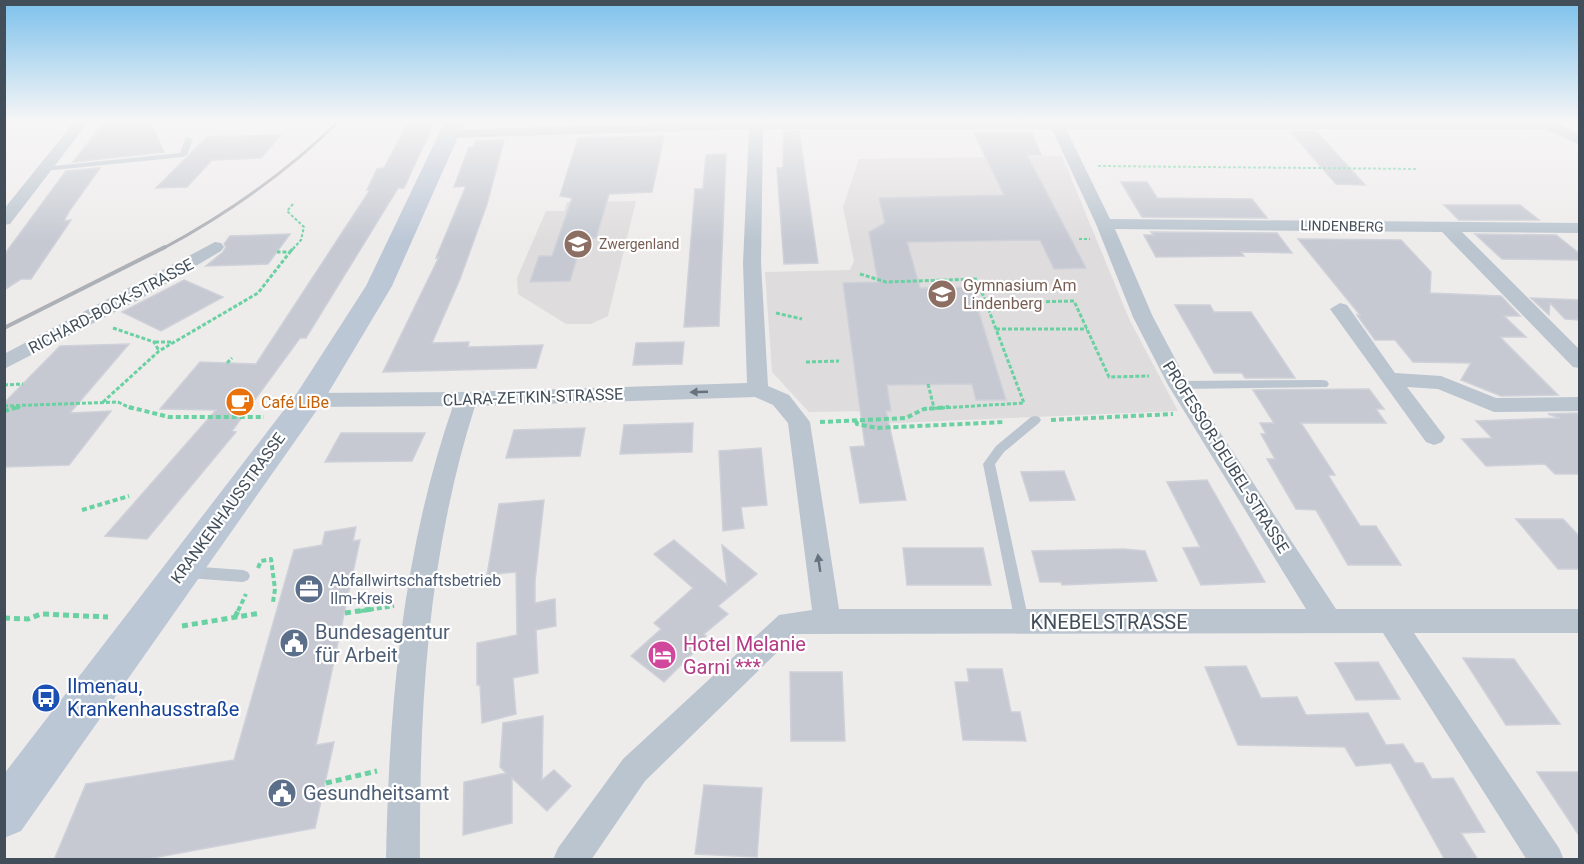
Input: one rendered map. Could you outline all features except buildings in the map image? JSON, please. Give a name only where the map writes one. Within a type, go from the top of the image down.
[{"type":"street","points":[[4,220],[49,161]]},
{"type":"street","name":"KRANKENHAUSSTRASSE","points":[[4,814],[120,625],[181,572],[299,412],[379,286],[436,161]]},
{"type":"street","points":[[755,161],[752,263],[758,390],[781,400],[799,422],[827,621]]},
{"type":"street","name":"PROFESSOR-DEUBEL-STRASSE","points":[[1075,161],[1143,317],[1179,385],[1329,622]]},
{"type":"street","name":"LINDENBERG","points":[[1104,224],[1580,228]]},
{"type":"street","points":[[1448,227],[1580,362]]},
{"type":"street","name":"RICHARD-BOCK-STRASSE","points":[[4,363],[135,294],[215,247]]},
{"type":"street","points":[[1340,309],[1389,379],[1434,437]]},
{"type":"street","points":[[1389,379],[1441,383],[1494,405],[1580,404]]},
{"type":"street","name":"CLARA-ZETKIN-STRASSE","points":[[299,412],[466,399],[758,390]]},
{"type":"street","points":[[404,860],[404,765],[418,602],[431,527],[466,399]]},
{"type":"street","name":"KNEBELSTRASSE","points":[[570,860],[634,770],[789,623],[827,621],[1580,621]]},
{"type":"street","points":[[1391,622],[1547,860]]},
{"type":"lane","points":[[44,168],[115,161]]},
{"type":"lane","points":[[1179,385],[1323,384]]},
{"type":"lane","points":[[1022,622],[990,464],[1000,449],[1035,420]]},
{"type":"lane","points":[[181,572],[243,576]]},
{"type":"path","points":[[1077,166],[1419,169]]},
{"type":"path","points":[[102,403],[159,351],[258,292],[301,240],[304,227],[287,212],[293,204]]},
{"type":"path","points":[[277,252],[290,252]]},
{"type":"path","points":[[799,422],[906,418],[924,409],[1024,403],[977,279],[886,282],[860,274]]},
{"type":"path","points":[[986,303],[1074,301],[1110,377],[1144,376]]},
{"type":"path","points":[[996,329],[1087,329]]},
{"type":"path","points":[[118,331],[134,333],[154,342],[175,342]]},
{"type":"path","points":[[154,342],[159,351]]},
{"type":"path","points":[[228,363],[232,358]]},
{"type":"path","points":[[806,362],[839,361]]},
{"type":"path","points":[[4,385],[23,384]]},
{"type":"path","points":[[928,384],[934,408]]},
{"type":"path","points":[[4,406],[118,402],[128,409],[148,415],[277,417],[299,412]]},
{"type":"path","points":[[4,411],[16,410],[20,405]]},
{"type":"path","points":[[82,510],[129,496]]},
{"type":"path","points":[[345,613],[418,602]]},
{"type":"path","points":[[4,618],[28,619],[41,614],[120,625],[261,613]]},
{"type":"path","points":[[326,783],[404,765]]},
{"type":"shaded area","name":"Gymnasium Am Lindenberg","points":[[858,161],[1064,161],[1130,321],[1178,411],[871,424],[868,411],[809,412],[772,372],[765,272],[850,270],[854,261],[843,207]]},
{"type":"shaded area","name":"Zwergenland","points":[[636,201],[608,316],[591,324],[566,324],[518,294],[517,278],[546,211],[564,211],[567,202]]},
{"type":"railway","points":[[162,249],[233,207],[294,161]]},
{"type":"railway","points":[[4,328],[165,247]]},
{"type":"place","name":"Zwergenland","points":[[578,244]]},
{"type":"place","name":"Gymnasium Am Lindenberg","points":[[942,294]]},
{"type":"place","name":"Café LiBe","points":[[240,402]]},
{"type":"place","name":"Abfallwirtschaftsbetrieb Ilm-Kreis","points":[[309,589]]},
{"type":"place","name":"Bundesagentur für Arbeit","points":[[294,643]]},
{"type":"place","name":"Hotel Melanie Garni ***","points":[[662,655]]},
{"type":"place","name":"Ilmenau, Krankenhausstraße","points":[[46,698]]},
{"type":"place","name":"Gesundheitsamt","points":[[282,793]]}]
